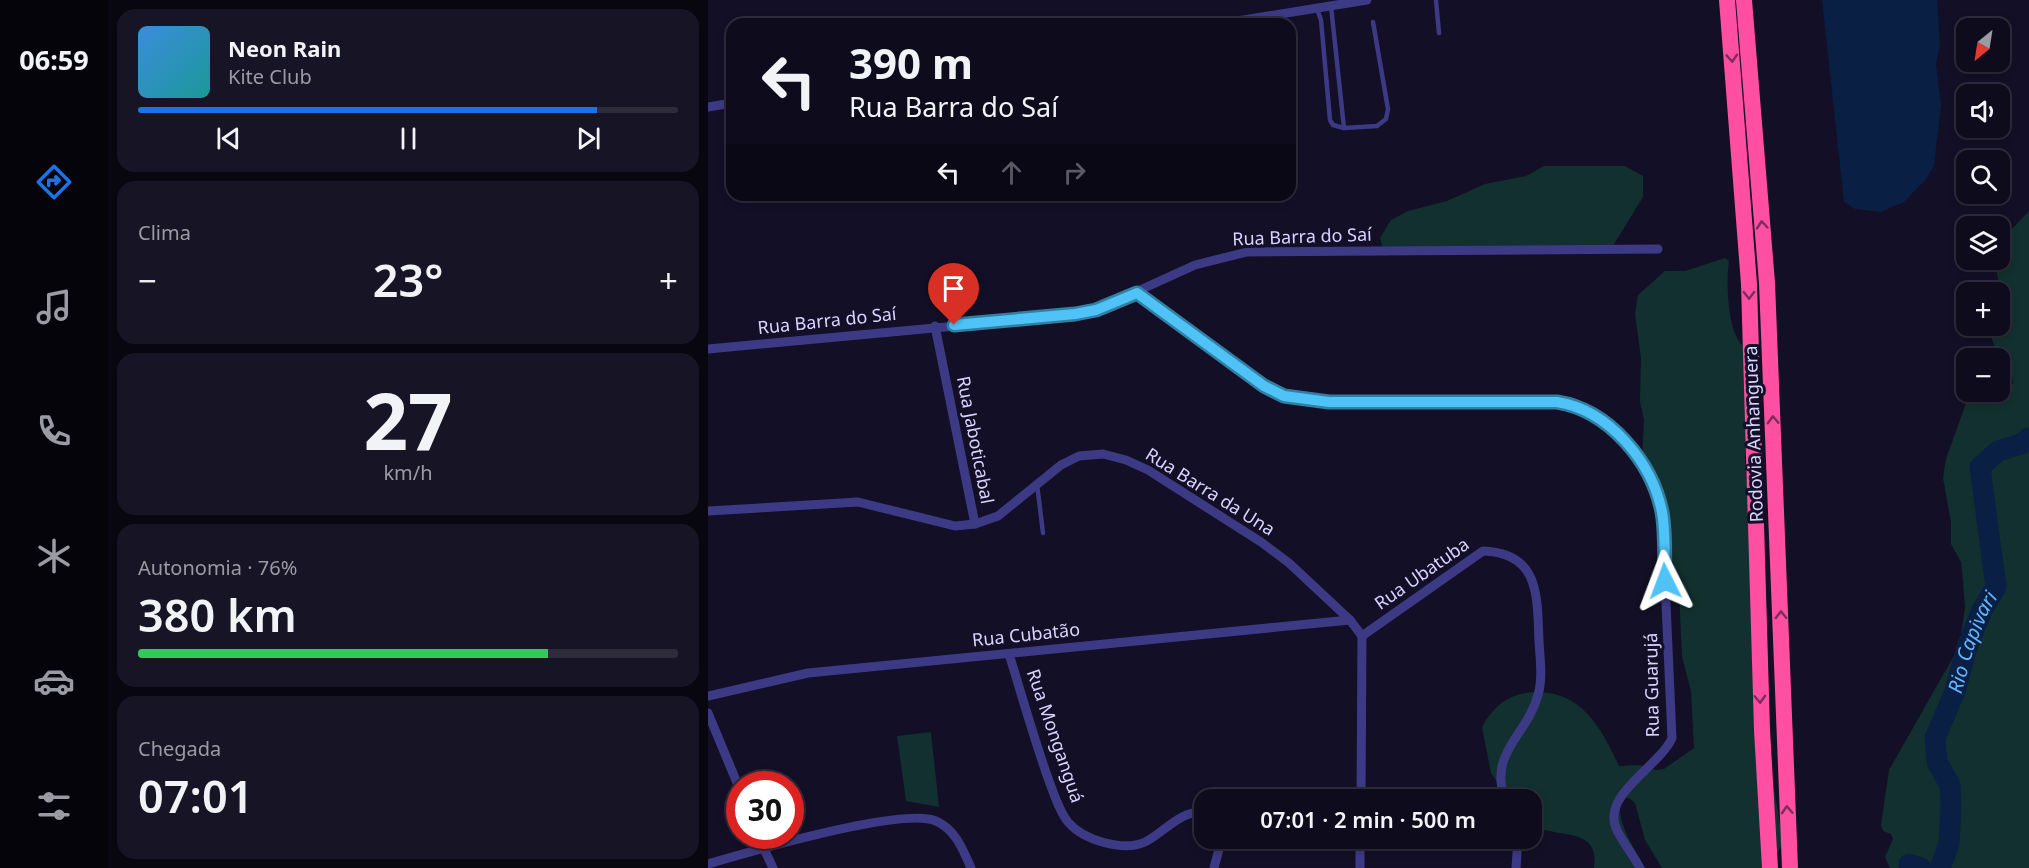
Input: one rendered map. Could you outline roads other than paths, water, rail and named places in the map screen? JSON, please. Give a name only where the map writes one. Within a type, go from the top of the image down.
[{"type":"highway","name":"Rodovia Anhanguera","points":[[1727,0],[1749,284],[1761,708],[1770,868]]},
{"type":"highway","name":"Rodovia Anhanguera","points":[[1744,0],[1767,284],[1790,868]]},
{"type":"street","points":[[1256,18],[1367,0]]},
{"type":"street","points":[[708,107],[726,104]]},
{"type":"street","name":"Rua Barra do Saí","points":[[708,349],[935,326],[1054,317],[1096,310],[1195,265],[1247,252],[1658,249]]},
{"type":"street","name":"Rua Guarujá","points":[[1137,293],[1264,386],[1284,396],[1329,402],[1557,402],[1588,411],[1605,422],[1618,435],[1642,463],[1655,487],[1663,525],[1672,738],[1665,752],[1621,797],[1614,819],[1616,828],[1640,868]]},
{"type":"street","name":"Rua Jaboticabal","points":[[935,326],[975,524]]},
{"type":"street","name":"Rua Barra da Una","points":[[708,511],[858,502],[947,525],[975,524],[998,516],[1061,465],[1079,456],[1103,454],[1126,460],[1148,470],[1261,542],[1289,563],[1350,620],[1362,636]]},
{"type":"street","name":"Rua Ubatuba","points":[[1362,636],[1483,551],[1506,552],[1525,567],[1536,589],[1541,679],[1532,711],[1503,759],[1499,775],[1502,789]]},
{"type":"street","name":"Rua Cubatão","points":[[708,696],[808,673],[1350,620]]},
{"type":"street","points":[[1360,789],[1362,636]]},
{"type":"street","name":"Rua Monganguá","points":[[1010,654],[1038,749],[1057,802],[1069,823],[1097,840],[1136,844],[1144,842],[1194,812]]},
{"type":"street","points":[[708,713],[732,771]]},
{"type":"street","points":[[804,839],[894,819],[922,817],[938,822],[953,832],[971,868]]},
{"type":"street","points":[[708,864],[760,849]]},
{"type":"street","points":[[764,849],[773,868]]},
{"type":"street","points":[[1214,868],[1219,849]]},
{"type":"street","points":[[1360,849],[1360,868]]},
{"type":"street","points":[[1516,868],[1517,849]]},
{"type":"lane","points":[[1436,0],[1439,33]]},
{"type":"lane","points":[[1331,6],[1340,109],[1344,128]]},
{"type":"lane","points":[[1317,8],[1321,20],[1330,120],[1334,125],[1344,128],[1377,126],[1386,118],[1388,110],[1373,22]]},
{"type":"lane","points":[[1037,484],[1043,533]]},
{"type":"water","points":[[1822,0],[1937,0],[1940,44],[1936,64],[1941,105],[1934,165],[1926,179],[1904,202],[1881,212],[1855,209],[1844,202]]},
{"type":"waterway","name":"Rio Capivari","points":[[1940,868],[1949,844],[1951,807],[1950,785],[1937,762],[1935,738],[1955,691],[1967,647],[1982,610],[1996,587],[1980,467],[1998,451],[2021,444],[2029,438]]},
{"type":"waterway","name":"Rio Capivari","points":[[1909,868],[1909,864],[1921,868]]}]
